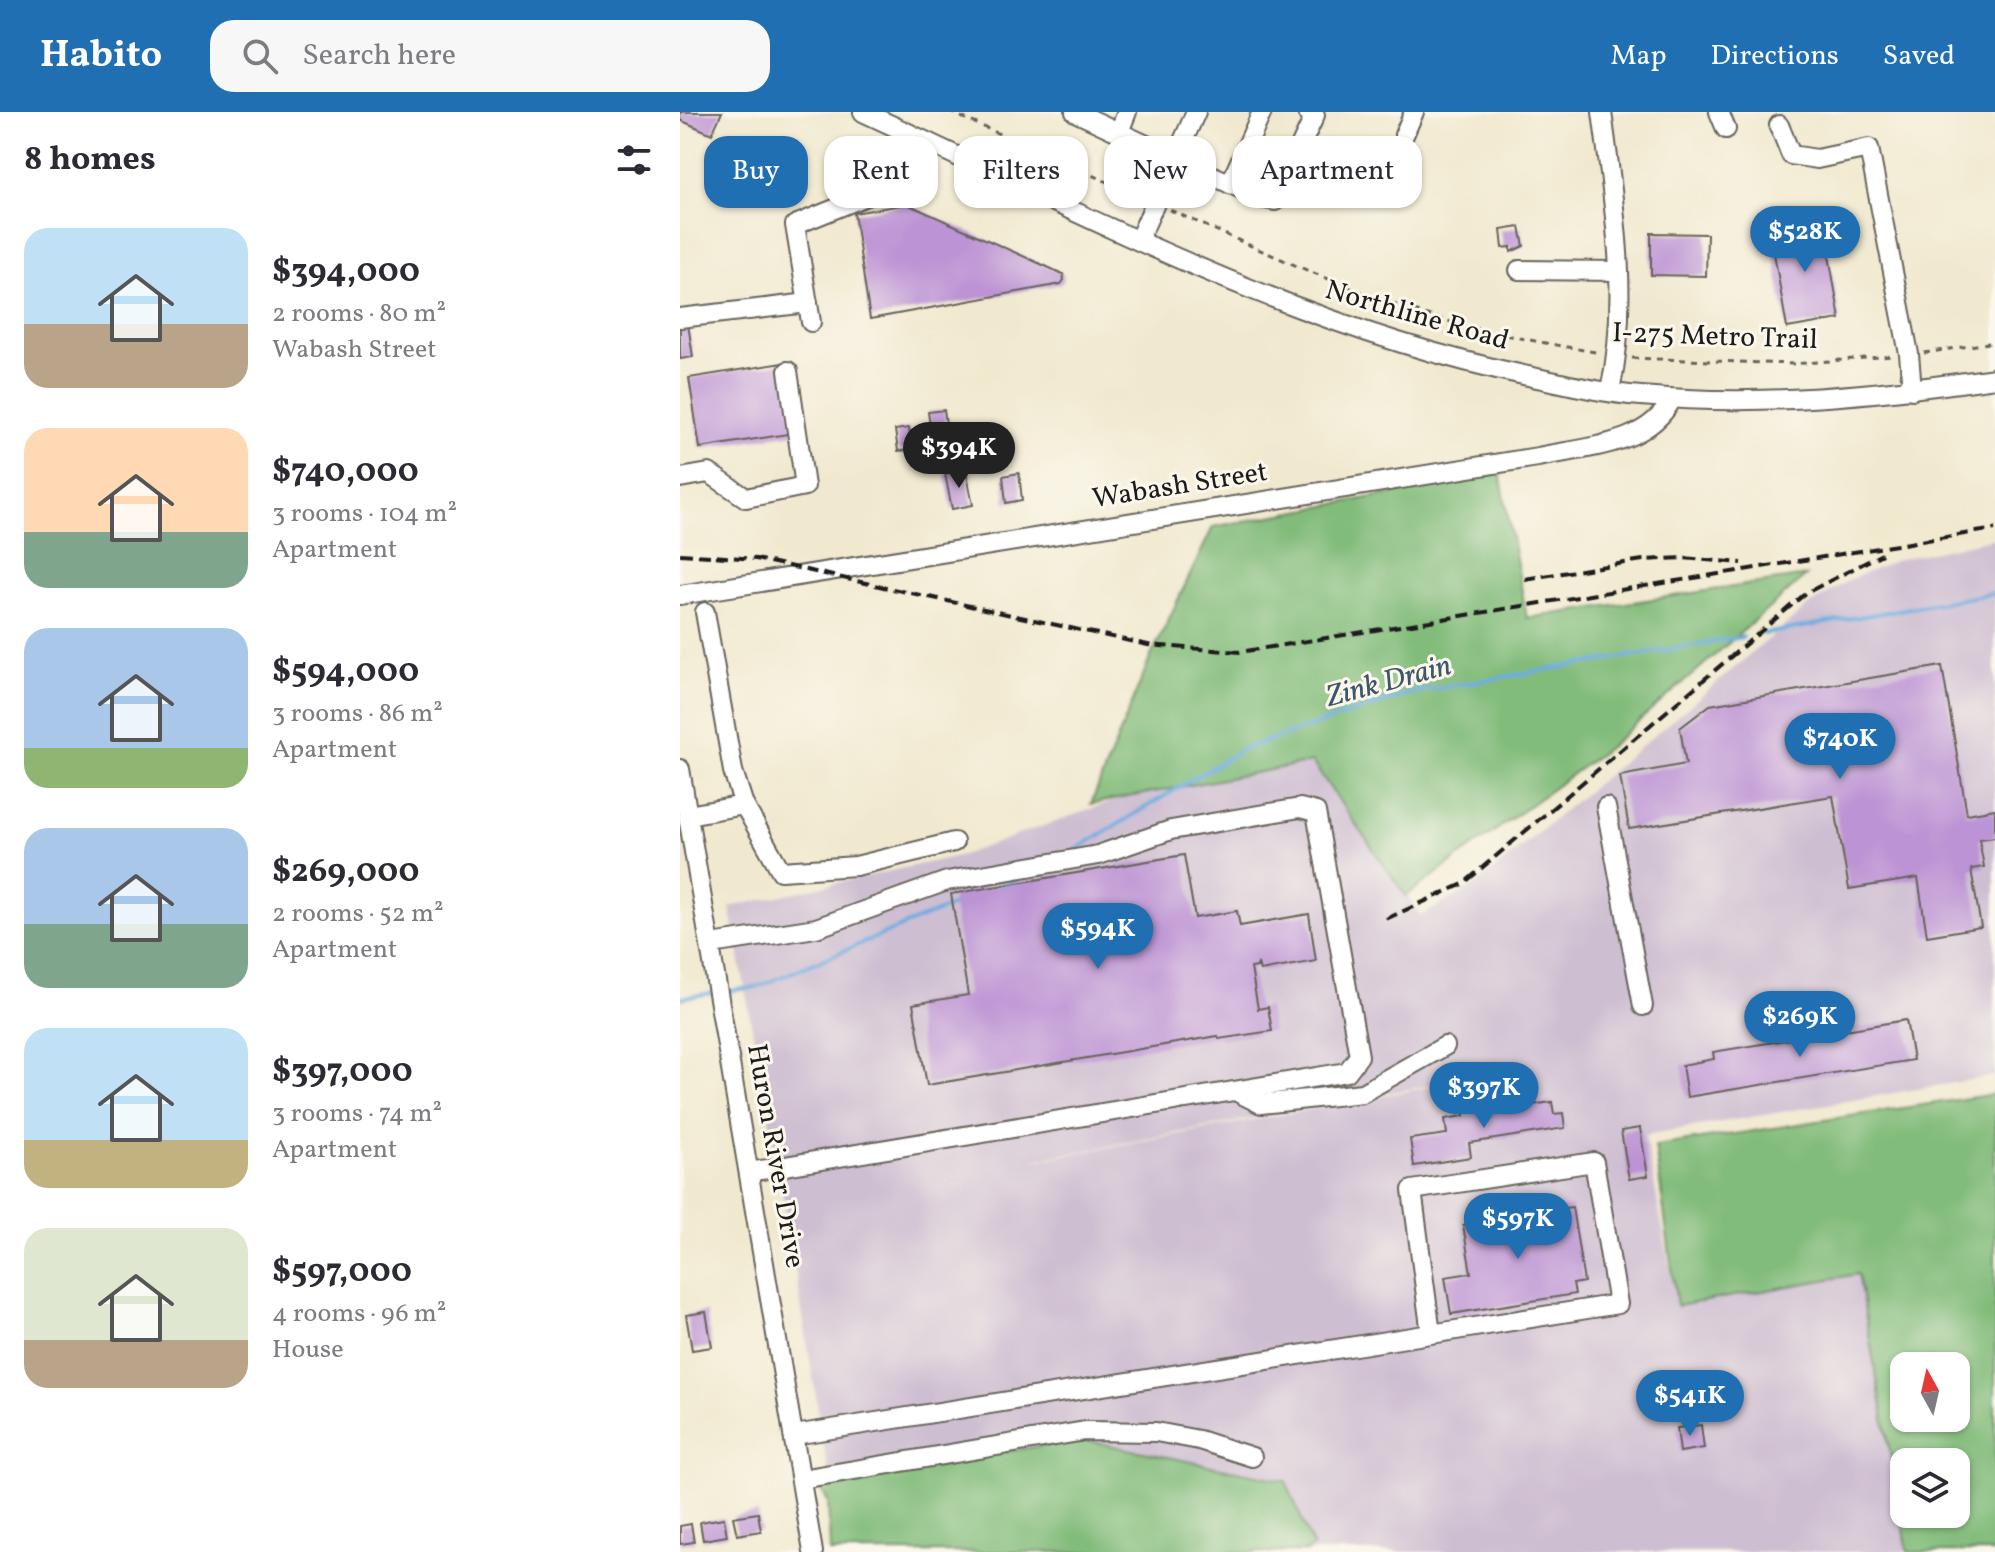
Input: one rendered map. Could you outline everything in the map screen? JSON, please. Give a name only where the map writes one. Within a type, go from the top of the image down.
[{"type":"street","name":"Northline Road","points":[[863,112],[1274,300],[1359,332],[1491,369],[1672,399],[1783,401],[1861,397],[1995,378]]},
{"type":"street","points":[[1075,112],[1128,136]]},
{"type":"street","points":[[1119,132],[1127,112]]},
{"type":"street","points":[[1185,136],[1196,112]]},
{"type":"street","points":[[1230,184],[1262,112]]},
{"type":"street","points":[[1216,177],[1275,201],[1315,115],[1307,112]]},
{"type":"street","points":[[1404,135],[1414,112]]},
{"type":"street","points":[[1602,112],[1618,237],[1618,356],[1610,391]]},
{"type":"street","points":[[1779,125],[1791,155],[1817,159],[1869,148],[1909,354],[1912,390]]},
{"type":"street","points":[[680,318],[810,312],[795,225],[869,195],[908,133]]},
{"type":"street","points":[[1139,239],[1153,208]]},
{"type":"street","points":[[1519,270],[1618,271]]},
{"type":"street","points":[[680,478],[709,473],[746,498],[805,486],[788,371]]},
{"type":"street","name":"Wabash Street","points":[[680,595],[1538,457],[1625,439],[1650,426],[1665,413],[1672,399]]},
{"type":"street","points":[[705,612],[733,771],[744,805],[781,871],[856,866],[954,842]]},
{"type":"street","name":"Huron River Drive","points":[[680,769],[813,1552]]},
{"type":"street","points":[[688,815],[744,805]]},
{"type":"street","points":[[1606,807],[1643,1006]]},
{"type":"street","points":[[711,944],[816,928],[947,881],[1098,855],[1171,830],[1300,808],[1316,812],[1359,1056],[1347,1072],[749,1172]]},
{"type":"street","points":[[1235,1091],[1261,1104],[1362,1093],[1445,1046]]},
{"type":"street","points":[[794,1435],[1431,1334],[1618,1304],[1594,1162],[1412,1190],[1431,1334]]},
{"type":"street","points":[[801,1479],[1085,1431],[1156,1432],[1199,1440],[1252,1457]]},
{"type":"path","name":"I-275 Metro Trail","points":[[950,112],[1104,180]]},
{"type":"path","name":"I-275 Metro Trail","points":[[1166,208],[1322,278],[1413,310],[1508,337],[1618,356],[1792,364],[1909,354],[1995,342]]},
{"type":"shaded area","points":[[1995,538],[1995,1076],[1645,1135],[1677,1306],[1858,1274],[1890,1452],[1890,1528],[1904,1528],[1908,1552],[1086,1552],[839,1538],[785,1207],[730,907],[962,855],[1130,795],[1312,762],[1421,916],[1477,884],[1807,607],[1849,580],[1900,559]],"holes":[[[1526,1069],[1035,1161],[1381,1094]]]},
{"type":"green space","points":[[1500,473],[1527,618],[1806,576],[1608,748],[1406,896],[1312,762],[1091,804],[1151,656],[1213,527]]},
{"type":"green space","points":[[1995,1094],[1995,1552],[1908,1552],[1904,1528],[1970,1528],[1970,1448],[1890,1448],[1890,1452],[1858,1274],[1677,1306],[1655,1146]]},
{"type":"green space","points":[[1079,1439],[1286,1481],[1313,1547],[1306,1552],[830,1552],[828,1501],[817,1485]]},
{"type":"building","points":[[680,112],[722,112],[712,134],[680,120]]},
{"type":"building","points":[[883,208],[916,208],[1063,274],[1064,280],[1061,284],[870,319],[854,213]]},
{"type":"building","points":[[1823,221],[1840,319],[1787,328],[1770,230]]},
{"type":"building","points":[[1520,227],[1524,246],[1511,252],[1511,247],[1503,248],[1501,230]]},
{"type":"building","points":[[1651,233],[1707,234],[1706,276],[1651,275]]},
{"type":"building","points":[[688,324],[693,357],[680,359],[680,325]]},
{"type":"building","points":[[783,363],[794,433],[700,448],[689,378]]},
{"type":"building","points":[[944,410],[947,431],[931,433],[928,412]]},
{"type":"building","points":[[909,428],[912,450],[898,451],[895,430]]},
{"type":"building","points":[[966,470],[973,505],[952,509],[945,474]]},
{"type":"building","points":[[1019,473],[1022,500],[1006,503],[1003,476]]},
{"type":"building","points":[[1942,666],[1967,814],[1995,809],[1995,837],[1979,839],[1984,867],[1971,869],[1981,927],[1927,936],[1918,878],[1849,889],[1833,796],[1629,829],[1620,776],[1686,764],[1680,728],[1710,705]]},
{"type":"building","points":[[1184,855],[1195,918],[1237,911],[1240,926],[1309,914],[1316,961],[1260,971],[1258,963],[1257,967],[1251,968],[1258,1009],[1268,1007],[1272,1031],[1219,1039],[1218,1036],[927,1085],[913,1004],[968,995],[951,894]]},
{"type":"building","points":[[1906,1020],[1913,1060],[1687,1097],[1682,1065],[1714,1059],[1713,1052]]},
{"type":"building","points":[[1498,1101],[1499,1110],[1552,1102],[1554,1114],[1563,1113],[1565,1128],[1469,1143],[1471,1157],[1414,1166],[1410,1139],[1447,1134],[1445,1119],[1464,1116],[1463,1107]]},
{"type":"building","points":[[1640,1128],[1648,1176],[1629,1179],[1621,1131]]},
{"type":"building","points":[[1555,1205],[1555,1209],[1572,1207],[1584,1282],[1573,1284],[1575,1294],[1451,1314],[1445,1277],[1471,1273],[1463,1225],[1542,1212],[1541,1207]]},
{"type":"building","points":[[706,1312],[712,1347],[692,1350],[686,1315]]},
{"type":"building","points":[[1701,1425],[1704,1448],[1680,1452],[1677,1428]]},
{"type":"building","points":[[758,1513],[761,1531],[737,1535],[733,1517]]},
{"type":"building","points":[[724,1518],[727,1536],[703,1540],[700,1522]]},
{"type":"building","points":[[691,1524],[694,1542],[680,1544],[680,1526]]},
{"type":"waterway","name":"Zink Drain","points":[[1763,634],[1995,593]]},
{"type":"waterway","name":"Zink Drain","points":[[1075,850],[1241,750],[1414,692],[1743,637]]},
{"type":"waterway","name":"Zink Drain","points":[[998,887],[1023,877]]},
{"type":"waterway","name":"Zink Drain","points":[[722,992],[757,987],[956,904]]},
{"type":"waterway","name":"Zink Drain","points":[[680,998],[713,993]]},
{"type":"railway","points":[[680,554],[756,559],[1148,645],[1240,652],[1995,529]]},
{"type":"railway","points":[[1386,919],[1463,884],[1806,593],[1882,554]]},
{"type":"railway","points":[[1525,579],[1643,560],[1682,558],[1742,563]]}]
